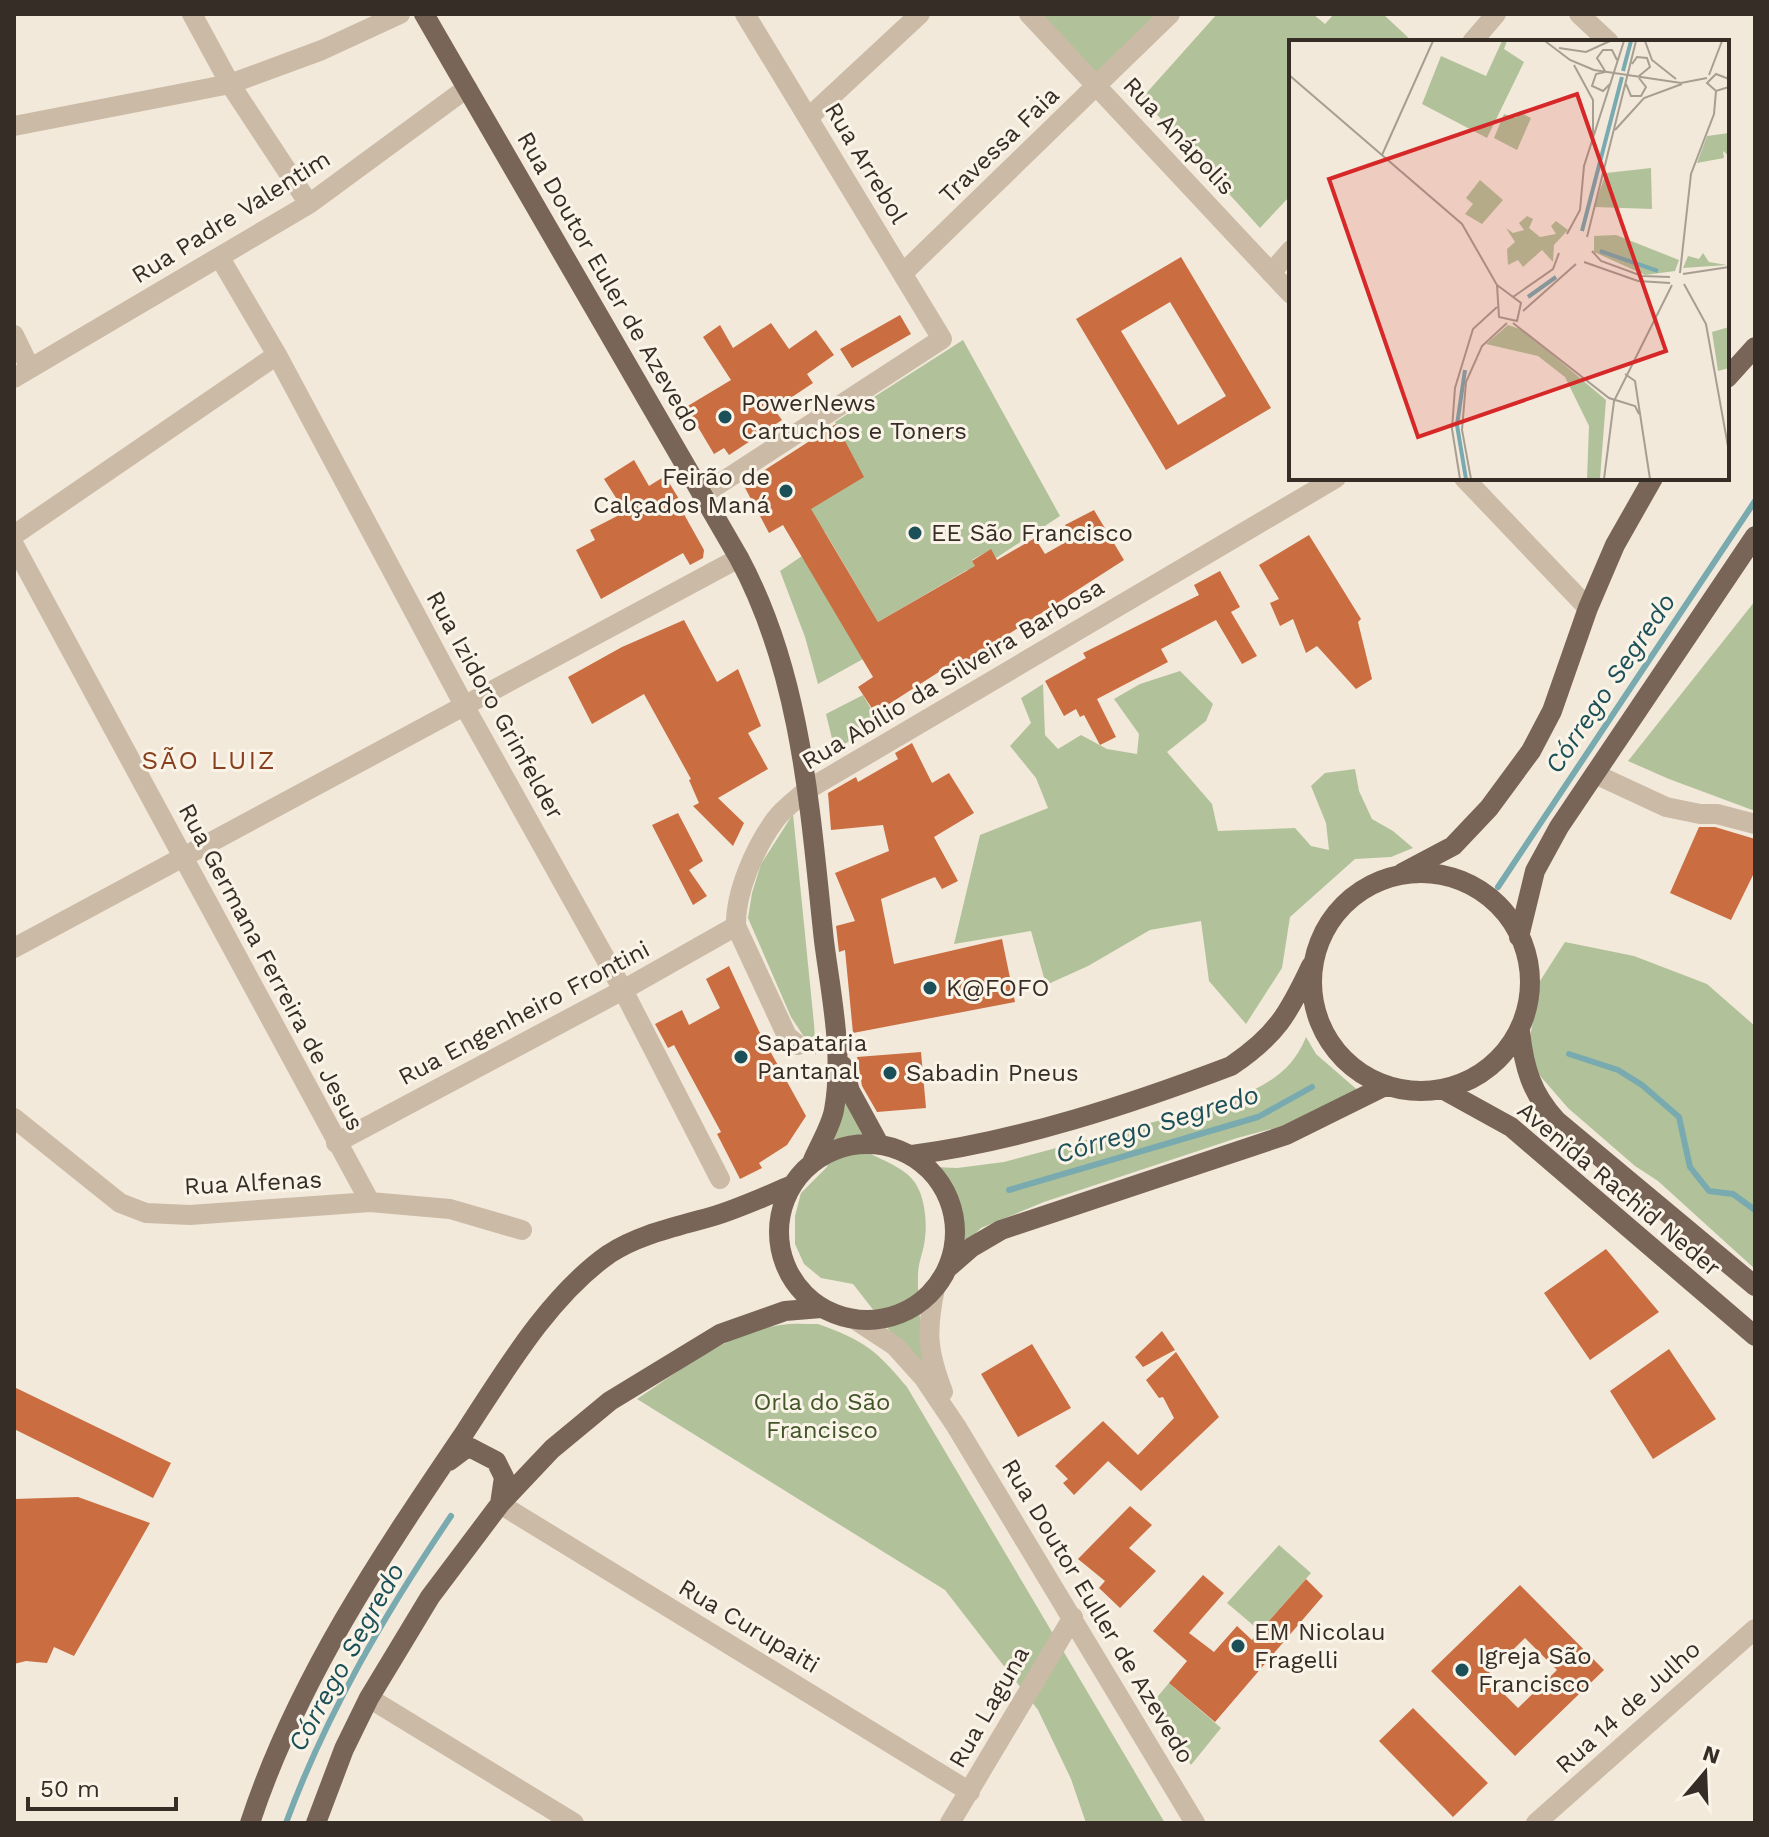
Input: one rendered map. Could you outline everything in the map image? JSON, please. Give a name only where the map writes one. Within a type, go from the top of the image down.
[{"type":"main road","name":"Rua Doutor Euler de Azevedo","points":[[424,14],[739,558],[761,603],[798,729],[836,1047]]},
{"type":"main road","points":[[1731,372],[1755,336]]},
{"type":"main road","points":[[1731,372],[1755,347]]},
{"type":"main road","points":[[912,1155],[962,1149],[1025,1133],[1231,1066],[1261,1045],[1289,1011],[1311,966],[1319,940],[1332,917],[1350,897],[1453,846],[1489,808],[1531,751],[1552,711],[1588,608],[1615,545],[1652,480]]},
{"type":"main road","points":[[1519,937],[1535,871],[1559,827],[1755,536]]},
{"type":"main road","points":[[1311,966],[1316,1016],[1342,1059],[1385,1086],[1444,1090],[1475,1078],[1501,1058],[1520,1031],[1530,994],[1528,955],[1510,918],[1480,889],[1441,874],[1399,875]]},
{"type":"main road","name":"Avenida Rachid Neder","points":[[1520,1031],[1524,1064],[1542,1105],[1557,1121],[1755,1286]]},
{"type":"main road","points":[[836,1047],[850,1091],[879,1144]]},
{"type":"main road","points":[[813,1160],[845,1145],[879,1144],[912,1155],[938,1179],[953,1210],[955,1245],[946,1270],[935,1288],[920,1303],[889,1318],[854,1319],[821,1308],[795,1285],[780,1253],[779,1219],[790,1186],[813,1160],[834,1112],[836,1047]]},
{"type":"main road","points":[[946,1270],[972,1247],[1001,1230],[1286,1135],[1385,1086]]},
{"type":"main road","name":"Avenida Rachid Neder","points":[[1444,1090],[1511,1127],[1755,1336]]},
{"type":"main road","points":[[250,1823],[285,1732],[348,1610],[523,1346],[588,1270],[613,1252],[646,1236],[720,1214],[790,1186]]},
{"type":"main road","points":[[316,1823],[344,1749],[369,1698],[430,1597],[500,1504],[552,1449],[610,1401],[720,1334],[785,1311],[821,1308]]},
{"type":"main road","points":[[441,1468],[465,1449],[487,1454],[496,1461],[504,1477],[500,1504]]},
{"type":"street","points":[[192,14],[230,84],[309,204]]},
{"type":"street","points":[[14,126],[230,84],[322,50],[400,14]]},
{"type":"street","name":"Rua Arrebol","points":[[702,495],[942,339],[745,14]]},
{"type":"street","points":[[808,118],[920,14]]},
{"type":"street","name":"Rua Anápolis","points":[[1029,14],[1289,292]]},
{"type":"street","name":"Travessa Faia","points":[[903,273],[1170,14]]},
{"type":"street","points":[[1474,40],[1496,14]]},
{"type":"street","points":[[1579,14],[1607,40]]},
{"type":"street","name":"Rua Padre Valentim","points":[[22,373],[309,204],[467,88]]},
{"type":"street","points":[[1271,273],[1289,252]]},
{"type":"street","name":"Rua Izidoro Grinfelder","points":[[220,258],[277,355],[465,707],[623,990],[720,1179]]},
{"type":"street","points":[[14,335],[22,373]]},
{"type":"street","points":[[14,535],[277,355]]},
{"type":"street","name":"Rua Abílio da Silveira Barbosa","points":[[736,926],[736,907],[746,873],[775,820],[807,790],[1333,480]]},
{"type":"street","points":[[1466,480],[1588,608]]},
{"type":"street","name":"Rua Germana Ferreira de Jesus","points":[[14,545],[370,1202]]},
{"type":"street","points":[[14,948],[739,558]]},
{"type":"street","points":[[1595,774],[1666,807],[1717,814],[1755,824]]},
{"type":"street","points":[[736,926],[787,1036],[798,1045]]},
{"type":"street","name":"Rua Engenheiro Frontini","points":[[336,1143],[736,926]]},
{"type":"street","name":"Rua Alfenas","points":[[14,1118],[120,1203],[146,1213],[190,1215],[370,1202],[450,1209],[522,1230]]},
{"type":"street","name":"Rua Doutor Euller de Azevedo","points":[[935,1288],[927,1325],[933,1366],[956,1426]]},
{"type":"street","name":"Rua Doutor Euller de Azevedo","points":[[854,1319],[895,1346],[923,1377],[1073,1617],[1195,1823]]},
{"type":"street","name":"Rua Curupaiti","points":[[500,1504],[970,1792]]},
{"type":"street","name":"Rua Laguna","points":[[950,1823],[1073,1617]]},
{"type":"street","name":"Rua 14 de Julho","points":[[1536,1823],[1755,1629]]},
{"type":"street","points":[[369,1698],[574,1823]]},
{"type":"green space","points":[[1029,14],[1170,14],[1097,87]]},
{"type":"green space","points":[[1217,14],[1313,14],[1325,24],[1334,14],[1383,14],[1411,40],[1289,40],[1289,197],[1260,228],[1142,98]]},
{"type":"green space","name":"EE São Francisco","points":[[963,340],[1060,516],[996,558],[990,550],[972,560],[978,572],[967,570],[878,622],[825,532],[790,521],[862,477],[835,422]]},
{"type":"green space","points":[[802,556],[863,659],[818,684],[805,637],[780,571]]},
{"type":"green space","points":[[1755,601],[1755,811],[1628,761]]},
{"type":"green space","points":[[1180,671],[1213,704],[1206,721],[1167,752],[1212,804],[1218,831],[1295,828],[1311,846],[1329,850],[1326,823],[1311,786],[1325,773],[1355,769],[1359,791],[1372,819],[1413,848],[1391,857],[1355,859],[1290,917],[1282,968],[1246,1024],[1209,981],[1201,921],[1150,930],[1088,966],[1046,985],[1031,931],[954,944],[980,835],[1048,808],[1036,778],[1010,746],[1031,723],[1021,698],[1043,684],[1045,735],[1058,749],[1081,735],[1107,749],[1137,754],[1139,734],[1114,699],[1140,684]]},
{"type":"green space","points":[[863,695],[878,721],[835,751],[826,714]]},
{"type":"green space","points":[[793,814],[816,1055],[791,1017],[748,918],[761,864]]},
{"type":"green space","points":[[1565,942],[1634,956],[1707,984],[1755,1026],[1755,1269],[1658,1181],[1635,1166],[1568,1108],[1535,1070],[1528,1049],[1540,981]]},
{"type":"green space","points":[[1306,1037],[1316,1054],[1361,1093],[1283,1126],[1237,1138],[1044,1202],[981,1228],[958,1250],[962,1227],[959,1205],[949,1184],[934,1167],[957,1168],[1004,1162],[1221,1104],[1272,1080],[1291,1062]]},
{"type":"green space","points":[[846,1091],[871,1154],[905,1172],[921,1195],[926,1226],[918,1270],[919,1306],[926,1351],[940,1395],[853,1284],[821,1278],[804,1264],[795,1244],[795,1216],[801,1193],[827,1167]]},
{"type":"green space","name":"Orla do São Francisco","points":[[818,1324],[868,1348],[907,1387],[1165,1823],[1086,1823],[1071,1779],[1038,1710],[945,1590],[637,1399],[705,1354],[741,1336],[780,1325]]},
{"type":"green space","points":[[1279,1545],[1311,1573],[1260,1631],[1227,1603]]},
{"type":"green space","points":[[1169,1683],[1221,1728],[1191,1765],[1153,1702]]},
{"type":"building","points":[[1181,257],[1271,408],[1166,470],[1076,319]],"holes":[[[1170,302],[1226,396],[1178,425],[1121,331]]]},
{"type":"building","points":[[900,315],[911,334],[852,368],[840,349]]},
{"type":"building","points":[[771,323],[789,349],[816,330],[834,355],[807,374],[813,383],[774,409],[782,420],[729,455],[724,448],[714,454],[686,407],[731,380],[703,337],[720,325],[733,348]]},
{"type":"building","points":[[836,424],[864,477],[811,509],[878,622],[975,566],[972,561],[991,549],[997,560],[1035,538],[1045,554],[1073,538],[1065,525],[1094,510],[1124,560],[959,666],[956,661],[875,713],[858,687],[873,677],[783,525],[769,533],[743,484]]},
{"type":"building","points":[[634,460],[649,486],[665,476],[704,550],[703,558],[690,565],[683,553],[601,599],[576,550],[595,540],[590,530],[625,512],[604,479]]},
{"type":"building","points":[[1309,535],[1361,619],[1358,622],[1372,679],[1356,689],[1317,646],[1306,653],[1293,619],[1280,626],[1270,603],[1279,599],[1259,565]]},
{"type":"building","points":[[1220,571],[1240,607],[1231,612],[1257,656],[1242,664],[1216,620],[1161,649],[1168,662],[1097,699],[1116,737],[1100,745],[1084,715],[1080,717],[1076,709],[1064,716],[1045,681],[1086,658],[1083,653],[1199,595],[1194,585]]},
{"type":"building","points":[[684,620],[717,682],[738,669],[761,726],[748,733],[768,769],[718,798],[744,823],[733,846],[693,806],[699,803],[691,779],[644,694],[592,724],[568,677],[622,647]]},
{"type":"building","points":[[912,743],[932,783],[949,773],[974,813],[934,837],[958,881],[942,889],[935,877],[881,899],[894,964],[1002,939],[1015,1002],[853,1033],[845,950],[839,952],[836,926],[855,921],[835,873],[889,851],[883,825],[831,830],[828,793],[856,777],[858,782],[898,759],[895,753]]},
{"type":"building","points":[[678,813],[703,861],[689,870],[707,896],[693,905],[652,825]]},
{"type":"building","points":[[1699,827],[1715,827],[1755,839],[1755,871],[1731,920],[1670,893]]},
{"type":"building","points":[[729,966],[759,1031],[806,1116],[787,1145],[759,1163],[762,1168],[740,1179],[717,1134],[721,1132],[674,1045],[668,1048],[655,1024],[682,1010],[689,1025],[720,1008],[706,979]]},
{"type":"building","name":"Sabadin Pneus","points":[[921,1052],[926,1108],[877,1112],[862,1086],[857,1057]]},
{"type":"building","points":[[1606,1249],[1659,1312],[1590,1360],[1544,1293]]},
{"type":"building","points":[[1162,1331],[1175,1350],[1143,1367],[1135,1357]]},
{"type":"building","points":[[1032,1344],[1071,1408],[1018,1437],[981,1374]]},
{"type":"building","points":[[1669,1349],[1716,1419],[1653,1459],[1610,1391]]},
{"type":"building","points":[[1176,1352],[1219,1417],[1141,1491],[1108,1461],[1074,1495],[1063,1483],[1068,1479],[1055,1466],[1103,1421],[1138,1455],[1174,1418],[1163,1397],[1159,1398],[1146,1380]]},
{"type":"building","points":[[14,1387],[171,1463],[153,1498],[14,1429]]},
{"type":"building","points":[[78,1497],[150,1523],[74,1656],[54,1647],[47,1663],[26,1661],[14,1664],[14,1499]]},
{"type":"building","points":[[1130,1506],[1152,1525],[1129,1548],[1156,1571],[1120,1608],[1099,1588],[1105,1581],[1078,1559]]},
{"type":"building","points":[[1203,1575],[1224,1593],[1189,1633],[1214,1652],[1237,1626],[1252,1640],[1306,1579],[1323,1596],[1215,1722],[1169,1683],[1187,1661],[1153,1631]]},
{"type":"building","name":"Igreja São Francisco","points":[[1520,1585],[1604,1670],[1515,1756],[1431,1671]],"holes":[[[1525,1638],[1557,1670],[1518,1708],[1486,1676]]]},
{"type":"building","points":[[1413,1708],[1488,1783],[1453,1817],[1379,1741]]},
{"type":"waterway","name":"Córrego Segredo","points":[[1498,887],[1755,501]]},
{"type":"waterway","points":[[1569,1054],[1618,1070],[1642,1085],[1679,1117],[1690,1167],[1709,1191],[1733,1194],[1755,1210]]},
{"type":"waterway","name":"Córrego Segredo","points":[[1009,1190],[1258,1117],[1312,1087]]},
{"type":"waterway","name":"Córrego Segredo","points":[[286,1823],[320,1743],[359,1665],[403,1589],[451,1516]]},
{"type":"place","name":"PowerNews Cartuchos e Toners","points":[[725,417]]},
{"type":"place","name":"Feirão de Calçados Maná","points":[[786,491]]},
{"type":"place","name":"EE São Francisco","points":[[915,533]]},
{"type":"place","name":"K@FOFO","points":[[930,988]]},
{"type":"place","name":"Sapataria Pantanal","points":[[741,1057]]},
{"type":"place","name":"Sabadin Pneus","points":[[890,1073]]},
{"type":"place","name":"EM Nicolau Fragelli","points":[[1238,1646]]},
{"type":"place","name":"Igreja São Francisco","points":[[1462,1670]]},
{"type":"district","name":"SÃO LUIZ","points":[[209,760]]}]
